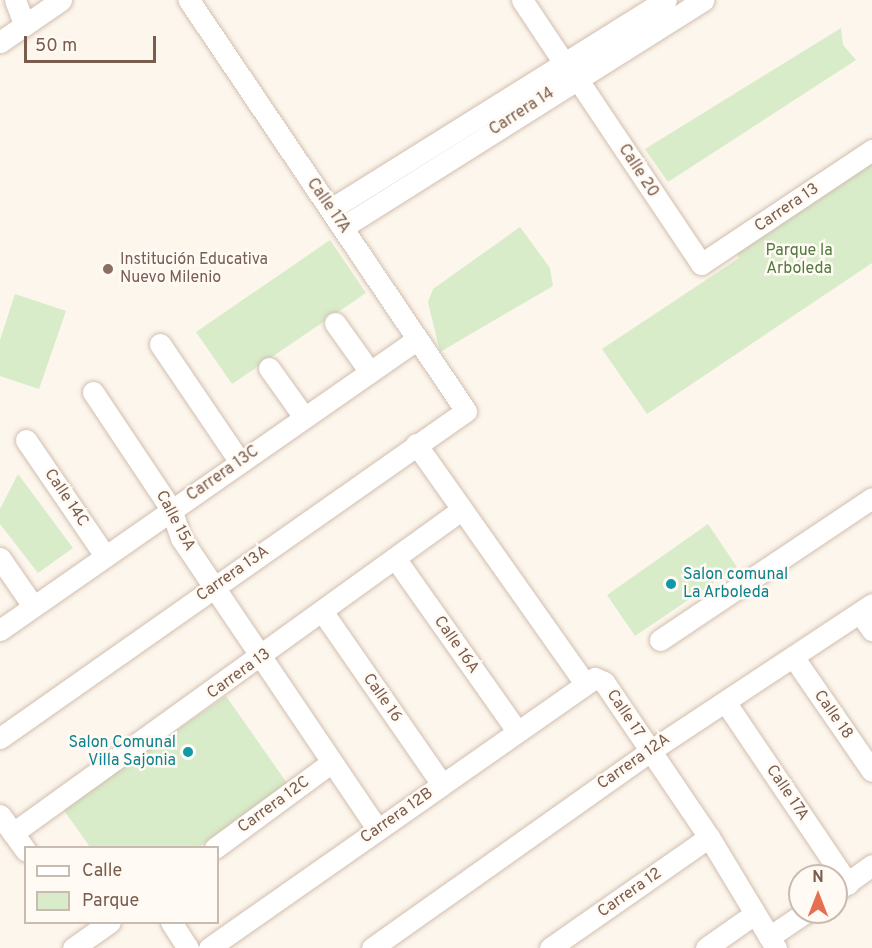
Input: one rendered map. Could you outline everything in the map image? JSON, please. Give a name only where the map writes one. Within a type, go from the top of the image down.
[{"type":"street","points":[[15,0],[24,24]]},
{"type":"street","points":[[0,42],[61,0]]},
{"type":"street","name":"Calle 17A","points":[[189,0],[466,411]]},
{"type":"street","name":"Calle 20","points":[[522,0],[701,264]]},
{"type":"street","name":"Carrera 14","points":[[343,227],[570,70],[666,0]]},
{"type":"street","name":"Carrera 14","points":[[331,209],[570,70],[704,0]]},
{"type":"street","name":"Carrera 13","points":[[701,264],[872,150]]},
{"type":"street","points":[[335,323],[370,372]]},
{"type":"street","name":"Carrera 13C","points":[[0,630],[416,339]]},
{"type":"street","points":[[160,345],[240,462]]},
{"type":"street","points":[[269,368],[304,417]]},
{"type":"street","name":"Calle 15A","points":[[93,392],[171,509],[172,524],[377,829]]},
{"type":"street","name":"Carrera 13A","points":[[0,738],[466,411]]},
{"type":"street","name":"Calle 14C","points":[[26,440],[105,556]]},
{"type":"street","name":"Calle 17","points":[[416,444],[584,682],[595,678],[604,682],[710,837],[753,915],[773,943]]},
{"type":"street","points":[[660,640],[872,498]]},
{"type":"street","name":"Carrera 13","points":[[13,833],[262,658],[322,611],[461,510]]},
{"type":"street","points":[[0,558],[33,606]]},
{"type":"street","name":"Calle 16A","points":[[395,558],[517,732]]},
{"type":"street","points":[[866,608],[872,630]]},
{"type":"street","name":"Carrera 12A","points":[[372,948],[650,750],[726,703],[866,608]]},
{"type":"street","name":"Calle 16","points":[[322,611],[442,784]]},
{"type":"street","name":"Calle 18","points":[[794,658],[872,771]]},
{"type":"street","name":"Carrera 12B","points":[[209,948],[517,732],[584,682]]},
{"type":"street","name":"Calle 17A","points":[[726,703],[827,864]]},
{"type":"street","name":"Carrera 12C","points":[[218,846],[332,762]]},
{"type":"street","points":[[0,815],[24,848]]},
{"type":"street","name":"Carrera 12","points":[[550,948],[710,837]]},
{"type":"street","points":[[848,883],[872,865]]},
{"type":"street","points":[[706,948],[753,915]]},
{"type":"street","points":[[78,937],[106,924]]},
{"type":"street","points":[[172,924],[188,948]]},
{"type":"street","points":[[773,943],[793,924]]},
{"type":"green space","points":[[841,28],[843,45],[856,60],[668,182],[645,149]]},
{"type":"green space","name":"Parque la Arboleda","points":[[872,160],[872,263],[647,414],[602,349],[739,258],[736,252]]},
{"type":"green space","points":[[520,227],[550,268],[553,286],[440,352],[428,302],[433,289]]},
{"type":"green space","points":[[330,240],[366,293],[232,384],[196,332]]},
{"type":"green space","points":[[15,294],[66,311],[39,389],[0,376],[0,340]]},
{"type":"green space","points":[[18,474],[73,548],[38,573],[0,524],[0,509]]},
{"type":"green space","points":[[708,524],[737,567],[635,636],[607,595]]},
{"type":"green space","points":[[226,696],[289,786],[200,846],[89,846],[63,809]]},
{"type":"place","name":"Institución Educativa Nuevo Milenio","points":[[108,269]]},
{"type":"place","name":"Salon comunal La Arboleda","points":[[671,584]]},
{"type":"place","name":"Salon Comunal Villa Sajonia","points":[[188,752]]}]
